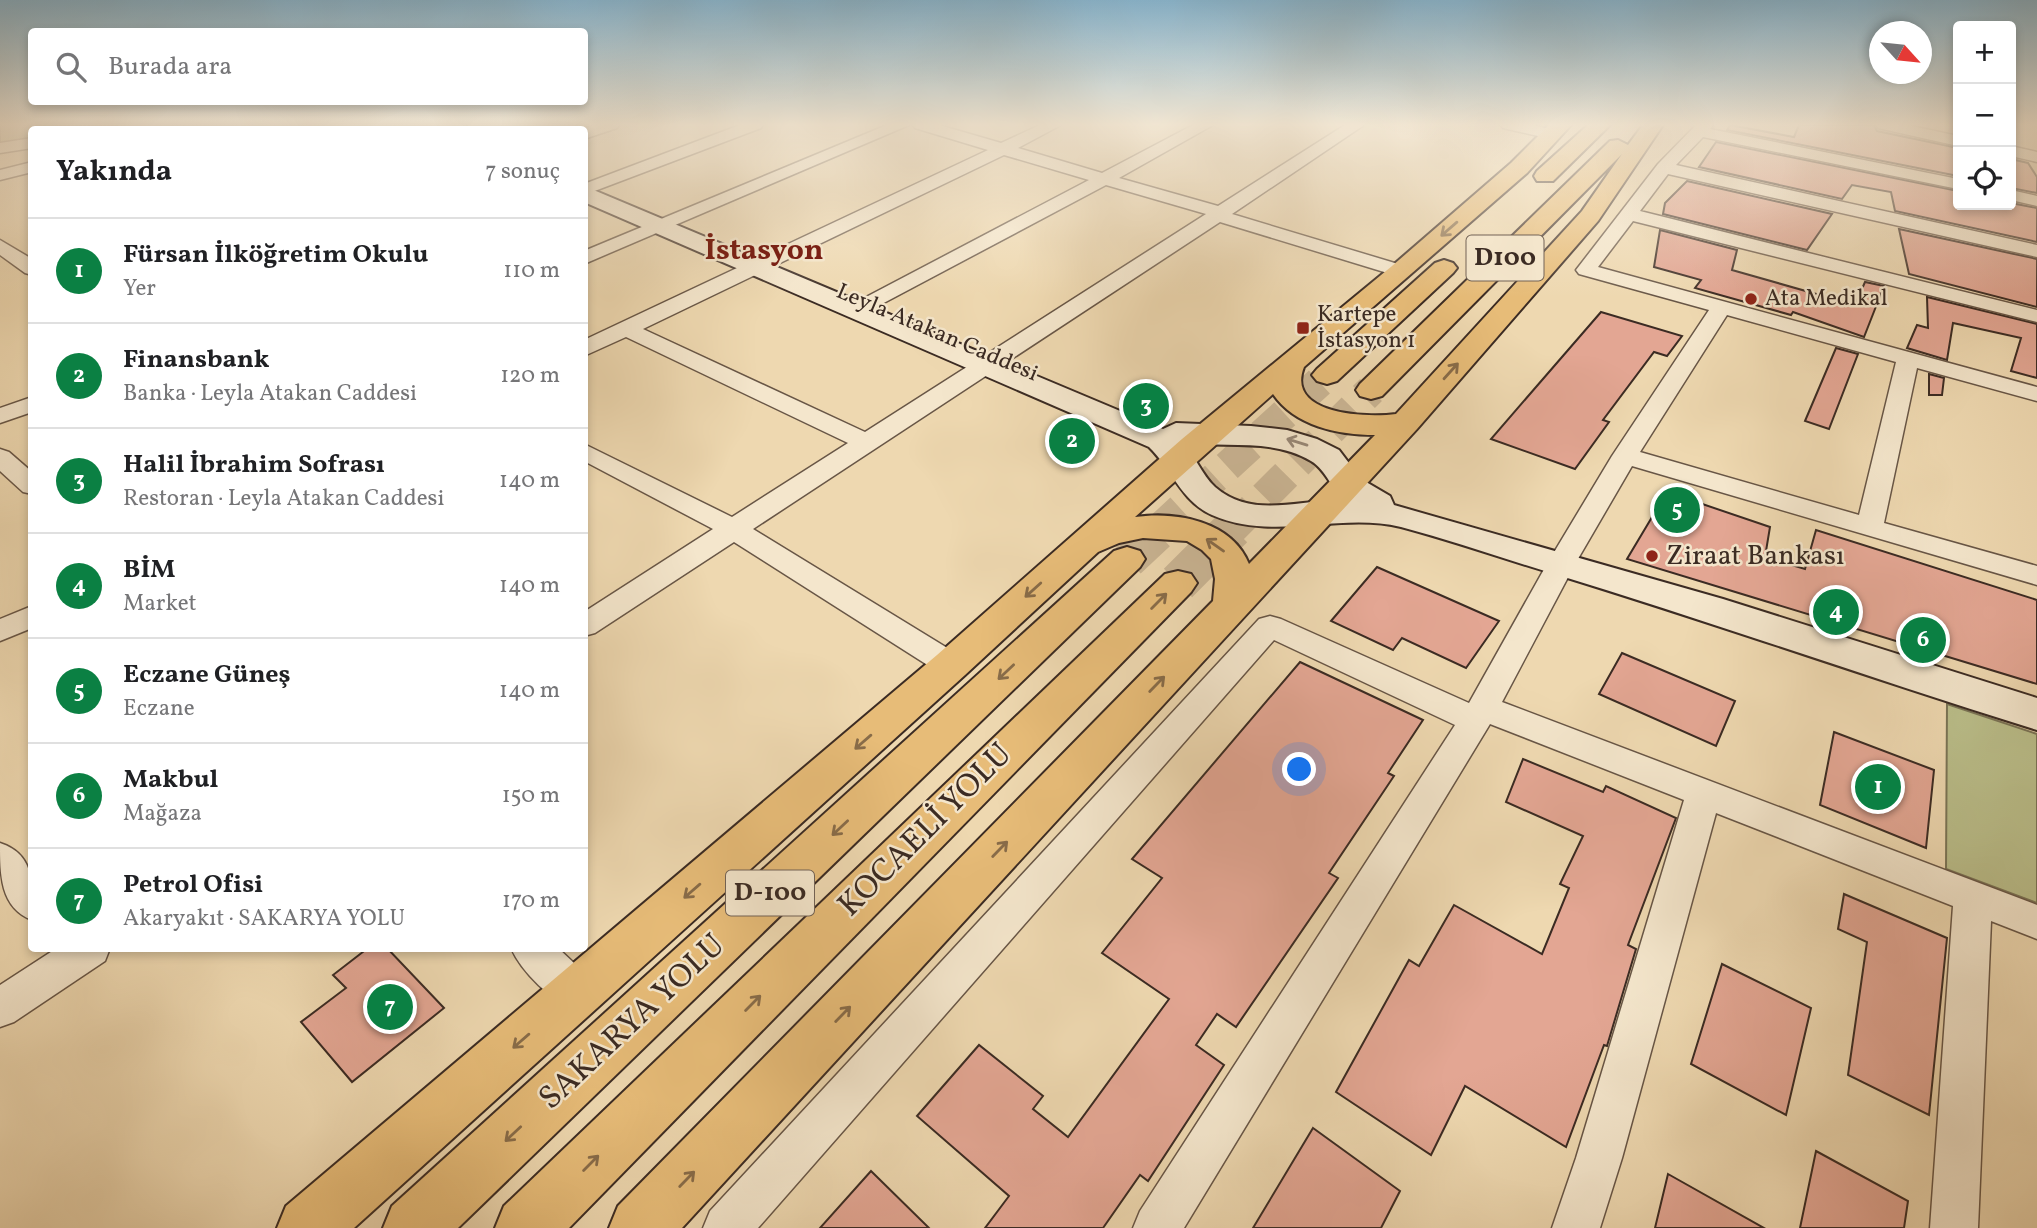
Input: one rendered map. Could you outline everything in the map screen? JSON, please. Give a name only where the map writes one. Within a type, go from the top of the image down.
[{"type":"highway","points":[[308,1228],[951,665],[1138,495],[1172,439],[1245,403],[1503,182]]},
{"type":"highway","name":"D100","points":[[1519,199],[1537,182]]},
{"type":"highway","name":"D100","points":[[1371,390],[1581,182]]},
{"type":"highway","points":[[1590,216],[1613,182]]},
{"type":"highway","points":[[640,1228],[1406,422],[1622,182]]},
{"type":"highway","name":"D100","points":[[1327,375],[1459,255]]},
{"type":"highway","points":[[1290,366],[1284,380],[1287,392],[1301,407],[1355,425],[1374,426],[1406,422]]},
{"type":"highway","points":[[1068,558],[1116,531],[1155,526],[1194,533],[1225,551],[1231,562],[1234,577],[1231,606]]},
{"type":"highway","name":"SAKARYA YOLU","points":[[414,1228],[1127,559]]},
{"type":"highway","name":"KOCAELİ YOLU","points":[[526,1228],[1178,583]]},
{"type":"main road","name":"Leyla Atakan Caddesi","points":[[588,188],[1172,439]]},
{"type":"main road","points":[[1172,439],[1207,419],[1245,403]]},
{"type":"main road","points":[[1172,439],[1256,434],[1293,440],[1327,457],[1338,467],[1334,498]]},
{"type":"main road","points":[[1172,439],[1192,483],[1205,496],[1225,508],[1270,518],[1293,518],[1334,498],[1562,564],[2037,714]]},
{"type":"street","points":[[588,256],[762,182]]},
{"type":"street","points":[[588,347],[935,182]]},
{"type":"street","points":[[862,307],[1099,182]]},
{"type":"street","points":[[1116,182],[1401,271]]},
{"type":"street","points":[[588,623],[1268,182]]},
{"type":"street","points":[[1653,182],[1587,270],[2037,394]]},
{"type":"street","points":[[1728,182],[2037,251]]},
{"type":"street","points":[[2016,196],[2037,201]]},
{"type":"street","points":[[1628,214],[2037,316]]},
{"type":"street","points":[[0,246],[28,266]]},
{"type":"street","points":[[0,275],[28,268]]},
{"type":"street","points":[[1157,1228],[1479,714],[1625,456],[1722,307]]},
{"type":"street","points":[[626,329],[865,442]]},
{"type":"street","points":[[1870,526],[1908,358]]},
{"type":"street","points":[[0,416],[28,406]]},
{"type":"street","points":[[588,453],[734,530],[951,665]]},
{"type":"street","points":[[1625,456],[2037,576]]},
{"type":"street","points":[[0,457],[28,482]]},
{"type":"street","points":[[0,631],[28,618]]},
{"type":"street","points":[[727,1228],[1270,626],[1479,714],[1704,793],[2037,922]]},
{"type":"street","points":[[1576,1228],[1599,1158],[1704,793]]},
{"type":"street","points":[[0,858],[28,898]]},
{"type":"street","points":[[1954,1228],[1973,898]]},
{"type":"street","points":[[534,952],[577,992]]},
{"type":"street","points":[[0,1008],[74,953]]},
{"type":"green space","points":[[1947,704],[2037,734],[2037,903],[1946,869]]},
{"type":"building","points":[[1686,182],[1693,182],[1832,214],[1807,250],[1663,214],[1665,203]]},
{"type":"building","points":[[1767,182],[1915,182],[1953,190],[1953,210],[2016,210],[2016,204],[2037,208],[2037,242],[1895,211],[1891,192],[1852,185],[1842,199]]},
{"type":"building","points":[[2016,182],[2037,182],[2037,193],[2016,189]]},
{"type":"building","points":[[1899,229],[2037,259],[2037,307],[1909,274]]},
{"type":"building","points":[[1660,230],[1737,250],[1732,270],[1855,305],[1865,282],[1884,286],[1864,337],[1793,312],[1791,315],[1695,288],[1701,280],[1654,267]]},
{"type":"building","points":[[1927,297],[2037,324],[2037,378],[2011,371],[2021,338],[1953,323],[1947,360],[1907,348],[1917,325],[1928,328]]},
{"type":"building","points":[[1601,312],[1682,336],[1667,356],[1654,352],[1603,420],[1609,422],[1575,469],[1491,439]]},
{"type":"building","points":[[1836,348],[1858,354],[1829,429],[1805,421]]},
{"type":"building","points":[[1929,374],[1944,378],[1942,395],[1929,395]]},
{"type":"building","points":[[1667,492],[1770,527],[1765,557],[1805,569],[1816,530],[2037,600],[2037,684],[1627,559]]},
{"type":"building","points":[[1377,567],[1499,621],[1466,668],[1402,638],[1393,650],[1331,621]]},
{"type":"building","points":[[1622,653],[1735,701],[1716,746],[1599,694]]},
{"type":"building","points":[[1300,662],[1423,720],[1388,773],[1394,776],[1329,873],[1338,878],[1236,1027],[1217,1014],[1196,1045],[1224,1065],[1148,1181],[1140,1175],[1103,1228],[985,1228],[1009,1196],[917,1116],[979,1045],[1043,1096],[1033,1109],[1068,1137],[1169,999],[1102,953],[1162,878],[1132,859]]},
{"type":"building","points":[[1834,732],[1934,770],[1926,848],[1820,805]]},
{"type":"building","points":[[1523,759],[1603,792],[1606,786],[1676,818],[1628,945],[1636,949],[1607,1046],[1604,1045],[1566,1147],[1465,1086],[1431,1155],[1336,1092],[1409,960],[1419,966],[1454,905],[1542,954],[1569,888],[1560,884],[1583,836],[1506,802]]},
{"type":"building","points":[[1844,894],[1947,938],[1929,1115],[1848,1075],[1867,942],[1838,929]]},
{"type":"building","points":[[363,952],[391,952],[444,1008],[352,1082],[301,1022],[346,988],[333,975]]},
{"type":"building","points":[[1722,964],[1811,1008],[1786,1115],[1691,1064]]},
{"type":"building","points":[[1313,1128],[1400,1191],[1381,1228],[1253,1228]]},
{"type":"building","points":[[1816,1151],[1908,1201],[1904,1228],[1800,1228]]},
{"type":"building","points":[[871,1171],[929,1228],[820,1228]]},
{"type":"building","points":[[1668,1174],[1764,1228],[1655,1228]]},
{"type":"tunnel","points":[[1158,530],[1327,375]]},
{"type":"tunnel","points":[[1178,583],[1371,390]]},
{"type":"tunnel","points":[[1127,559],[1160,528]]},
{"type":"place","name":"Ata Medikal","points":[[1751,299]]},
{"type":"place","name":"Kartepe İstasyon 1","points":[[1303,328]]},
{"type":"place","name":"Halil İbrahim Sofrası","points":[[1146,406]]},
{"type":"place","name":"Finansbank","points":[[1072,441]]},
{"type":"place","name":"Eczane Güneş","points":[[1677,510]]},
{"type":"place","name":"Ziraat Bankası","points":[[1652,556]]},
{"type":"place","name":"BİM","points":[[1836,612]]},
{"type":"place","name":"Makbul","points":[[1923,640]]},
{"type":"place","name":"Fürsan İlköğretim Okulu","points":[[1878,787]]},
{"type":"place","name":"Petrol Ofisi","points":[[390,1007]]},
{"type":"district","name":"İstasyon","points":[[764,251]]}]
